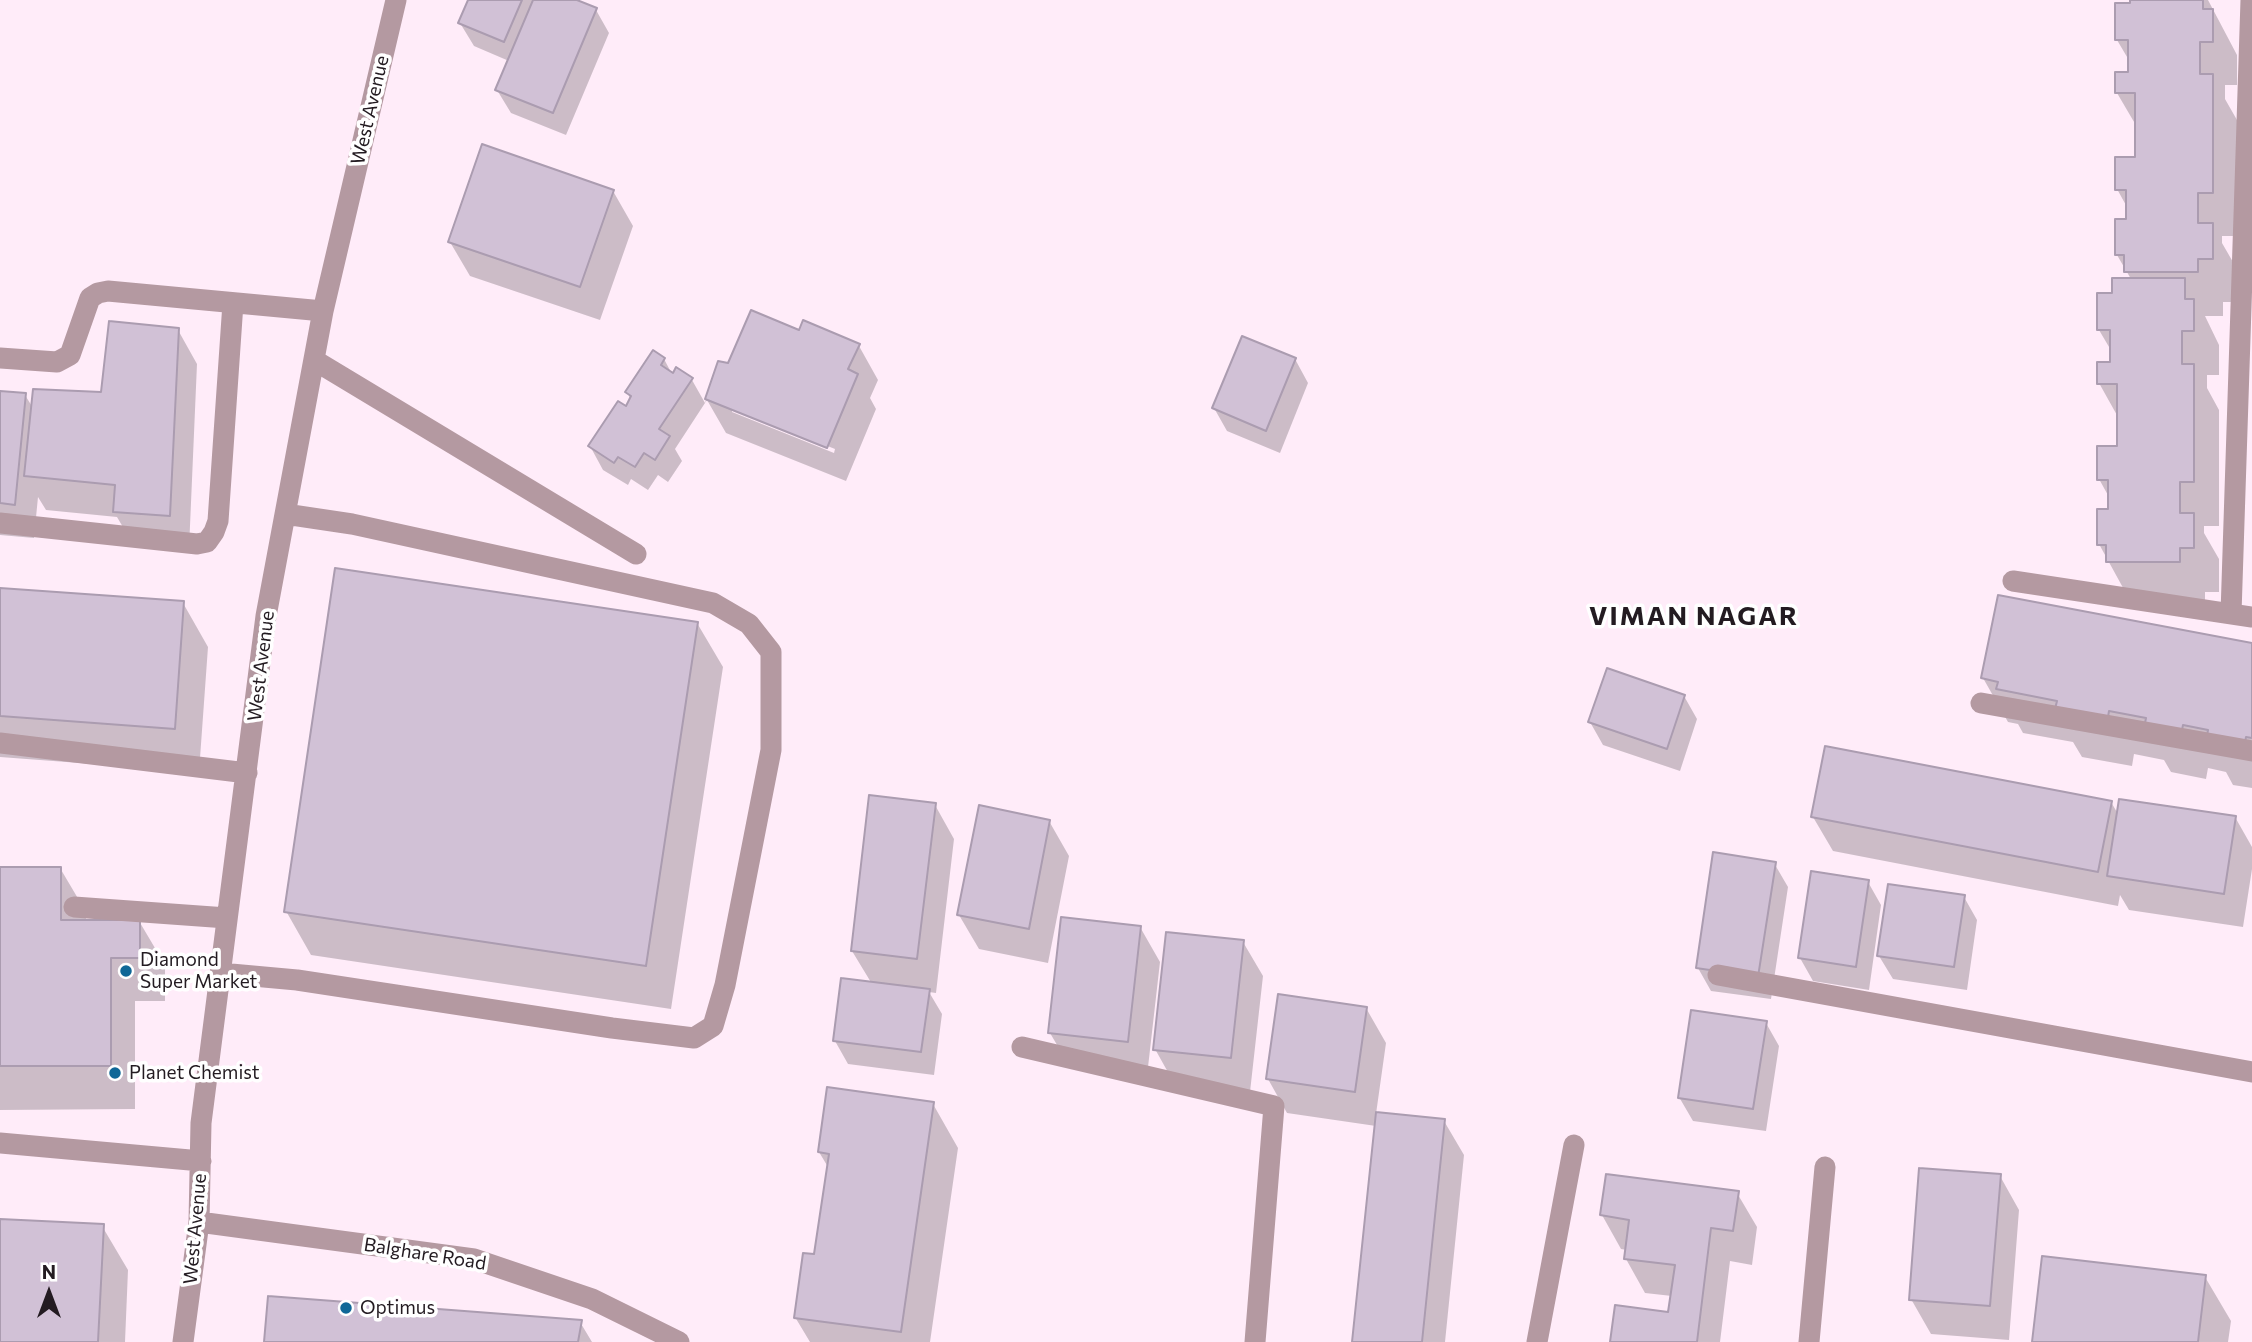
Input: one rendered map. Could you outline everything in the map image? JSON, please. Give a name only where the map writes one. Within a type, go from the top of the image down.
[{"type":"street","name":"West Avenue","points":[[183,1342],[199,1222],[201,1123],[266,616],[323,311],[396,0]]},
{"type":"street","points":[[2013,581],[2242,616],[2250,0]]},
{"type":"street","points":[[0,358],[57,362],[70,355],[90,298],[108,291],[323,311]]},
{"type":"street","points":[[0,523],[197,544],[207,542],[218,521],[233,303]]},
{"type":"street","points":[[314,360],[636,554]]},
{"type":"street","points":[[220,973],[297,979],[612,1028],[694,1038],[713,1026],[725,985],[771,750],[771,652],[749,624],[713,603],[352,524],[285,514]]},
{"type":"street","points":[[1981,703],[2252,751]]},
{"type":"street","points":[[0,743],[247,773]]},
{"type":"street","points":[[74,907],[227,918]]},
{"type":"street","points":[[1718,975],[2252,1072]]},
{"type":"street","points":[[1022,1047],[1273,1106],[1255,1342]]},
{"type":"street","points":[[0,1143],[201,1161]]},
{"type":"street","points":[[1537,1342],[1574,1145]]},
{"type":"street","points":[[1809,1342],[1825,1167]]},
{"type":"street","name":"Balghare Road","points":[[199,1222],[474,1259],[592,1299],[679,1342]]},
{"type":"building","points":[[468,0],[522,0],[504,42],[458,23]]},
{"type":"building","points":[[533,0],[577,0],[597,8],[553,113],[495,90]]},
{"type":"building","points":[[2130,0],[2203,0],[2203,9],[2213,9],[2213,42],[2200,42],[2200,74],[2213,74],[2213,193],[2198,193],[2198,223],[2213,223],[2213,259],[2198,259],[2198,272],[2124,272],[2124,255],[2115,255],[2115,219],[2126,219],[2126,190],[2115,190],[2115,157],[2135,157],[2135,93],[2115,93],[2115,72],[2128,72],[2128,40],[2115,40],[2115,3],[2130,3]]},
{"type":"building","points":[[482,144],[614,190],[580,287],[448,242]]},
{"type":"building","points":[[2112,278],[2185,278],[2185,299],[2194,299],[2194,331],[2182,331],[2182,364],[2194,364],[2194,482],[2180,482],[2180,513],[2194,513],[2194,548],[2180,548],[2180,562],[2106,562],[2106,545],[2097,545],[2097,509],[2108,509],[2108,480],[2097,480],[2097,446],[2117,446],[2117,384],[2097,384],[2097,362],[2110,362],[2110,330],[2097,330],[2097,293],[2112,293]]},
{"type":"building","points":[[751,310],[799,330],[803,320],[860,344],[848,369],[858,374],[827,448],[705,399],[718,361],[728,363]]},
{"type":"building","points":[[109,321],[179,328],[170,516],[113,512],[115,485],[24,476],[33,389],[101,392]]},
{"type":"building","points":[[1242,336],[1296,358],[1266,431],[1212,408]]},
{"type":"building","points":[[653,350],[665,358],[661,365],[673,373],[676,367],[693,378],[659,429],[670,436],[655,460],[644,453],[635,467],[618,457],[614,463],[588,446],[618,401],[626,406],[631,396],[625,392]]},
{"type":"building","points":[[0,391],[26,393],[15,505],[0,503]]},
{"type":"building","points":[[335,568],[698,622],[646,966],[284,912]]},
{"type":"building","points":[[0,588],[184,601],[175,729],[0,716]]},
{"type":"building","points":[[1998,595],[2252,643],[2252,738],[2246,737],[2244,748],[2206,741],[2208,730],[2183,725],[2181,735],[2144,728],[2146,718],[2109,711],[2107,723],[2054,713],[2057,701],[1996,689],[1998,682],[1981,678]]},
{"type":"building","points":[[1607,668],[1685,695],[1667,749],[1588,722]]},
{"type":"building","points":[[1825,746],[2112,801],[2098,872],[1811,817]]},
{"type":"building","points":[[869,795],[936,803],[917,959],[851,951]]},
{"type":"building","points":[[2119,799],[2236,816],[2224,894],[2107,876]]},
{"type":"building","points":[[979,805],[1050,820],[1029,929],[957,915]]},
{"type":"building","points":[[1713,852],[1776,862],[1758,977],[1696,968]]},
{"type":"building","points":[[0,867],[61,867],[61,920],[140,920],[140,958],[111,958],[111,1066],[0,1066]]},
{"type":"building","points":[[1811,871],[1869,880],[1856,967],[1798,958]]},
{"type":"building","points":[[1888,884],[1965,895],[1954,967],[1877,956]]},
{"type":"building","points":[[1061,917],[1141,926],[1128,1042],[1048,1033]]},
{"type":"building","points":[[1166,932],[1244,940],[1231,1058],[1153,1050]]},
{"type":"building","points":[[841,978],[930,989],[921,1052],[833,1041]]},
{"type":"building","points":[[1278,994],[1367,1007],[1355,1092],[1266,1079]]},
{"type":"building","points":[[1691,1010],[1767,1021],[1753,1109],[1678,1098]]},
{"type":"building","points":[[827,1087],[934,1102],[901,1332],[794,1318],[803,1253],[814,1254],[829,1154],[818,1152]]},
{"type":"building","points":[[1376,1112],[1445,1119],[1422,1342],[1352,1342]]},
{"type":"building","points":[[1919,1168],[2001,1174],[1990,1306],[1909,1300]]},
{"type":"building","points":[[1606,1174],[1739,1191],[1733,1231],[1711,1228],[1697,1342],[1610,1342],[1615,1305],[1668,1312],[1675,1265],[1624,1259],[1629,1220],[1600,1215]]},
{"type":"building","points":[[0,1219],[104,1224],[98,1342],[0,1342]]},
{"type":"building","points":[[2042,1256],[2206,1275],[2198,1342],[2032,1342]]},
{"type":"building","name":"Optimus","points":[[268,1296],[582,1320],[578,1342],[264,1342]]},
{"type":"place","name":"Diamond Super Market","points":[[126,971]]},
{"type":"place","name":"Planet Chemist","points":[[115,1073]]},
{"type":"place","name":"Optimus","points":[[346,1308]]},
{"type":"district","name":"VIMAN NAGAR","points":[[1694,616]]}]
